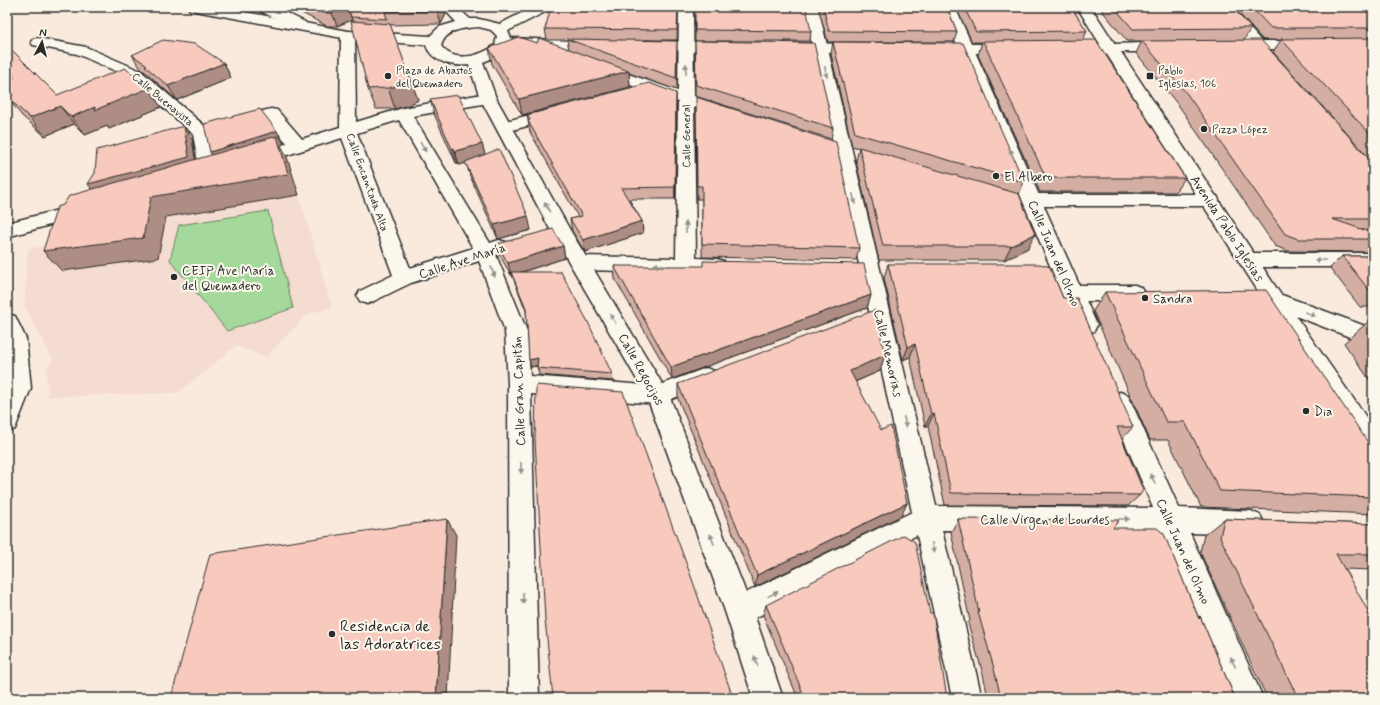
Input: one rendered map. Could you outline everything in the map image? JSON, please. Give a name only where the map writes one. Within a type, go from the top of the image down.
[{"type":"street","points":[[195,7],[348,35],[434,41]]},
{"type":"street","points":[[263,7],[300,25]]},
{"type":"street","points":[[449,7],[467,24]]},
{"type":"street","points":[[544,7],[502,36],[493,53],[475,60],[459,61],[448,59],[439,54],[433,46],[434,41],[440,34],[448,29],[467,24],[487,24],[502,36],[535,45],[650,88],[738,117]]},
{"type":"street","name":"Calle General","points":[[686,7],[686,266]]},
{"type":"street","name":"Calle Memorias","points":[[811,7],[967,698]]},
{"type":"street","name":"Calle Juan del Olmo","points":[[948,7],[1027,203],[1062,269],[1094,344]]},
{"type":"street","name":"Avenida Pablo Iglesias","points":[[1084,7],[1248,260],[1373,448]]},
{"type":"street","points":[[1223,7],[1283,75]]},
{"type":"street","name":"Calle Encantada Alta","points":[[348,35],[348,131],[404,278]]},
{"type":"street","name":"Calle Buenavista","points":[[38,42],[81,50],[135,74],[213,129],[216,171],[299,146]]},
{"type":"street","points":[[535,45],[615,46]]},
{"type":"street","points":[[1226,46],[1319,45]]},
{"type":"street","points":[[631,46],[742,47]]},
{"type":"street","points":[[1058,49],[1180,47]]},
{"type":"street","points":[[773,48],[874,49]]},
{"type":"street","points":[[920,49],[1028,49]]},
{"type":"street","name":"Calle Regocijos","points":[[475,60],[488,98],[504,127],[553,233],[581,263],[658,395],[738,611],[768,698]]},
{"type":"street","points":[[627,94],[650,88]]},
{"type":"street","points":[[213,129],[272,114],[299,146],[403,113],[488,98]]},
{"type":"street","points":[[504,127],[573,108]]},
{"type":"street","name":"Calle Gran Capitán","points":[[403,113],[485,251],[516,331],[519,384],[524,698]]},
{"type":"street","points":[[1027,203],[1210,200]]},
{"type":"street","points":[[7,230],[100,205]]},
{"type":"street","name":"Calle Ave María","points":[[367,296],[404,278],[485,251],[515,243]]},
{"type":"street","points":[[1248,260],[1373,260]]},
{"type":"street","points":[[581,263],[734,266]]},
{"type":"street","points":[[1038,269],[1062,269]]},
{"type":"street","points":[[1246,291],[1272,295],[1373,338]]},
{"type":"street","points":[[1072,293],[1151,292]]},
{"type":"street","points":[[858,321],[880,313]]},
{"type":"street","points":[[7,322],[16,338],[20,388],[7,422]]},
{"type":"street","points":[[519,384],[658,395],[725,370]]},
{"type":"street","name":"Calle Juan del Olmo","points":[[1110,381],[1248,698]]},
{"type":"street","name":"Calle Virgen de Lourdes","points":[[738,611],[926,518],[1171,520],[1272,523]]},
{"type":"shaded area","name":"CEIP Ave María del Quemadero","points":[[288,158],[332,307],[308,314],[266,357],[236,346],[178,393],[48,397],[46,367],[53,360],[24,306],[28,249],[71,240],[74,227]]},
{"type":"green space","points":[[268,211],[293,308],[227,331],[170,260],[179,225]]},
{"type":"building","points":[[311,7],[348,7],[332,13],[322,13]]},
{"type":"building","points":[[348,7],[439,7],[437,11],[385,12],[387,19],[351,17]]},
{"type":"building","points":[[551,7],[678,7],[677,30],[545,29]]},
{"type":"building","points":[[695,7],[806,7],[811,31],[695,30]]},
{"type":"building","points":[[823,7],[947,7],[957,32],[829,31]]},
{"type":"building","points":[[964,7],[1071,7],[1087,31],[976,32]]},
{"type":"building","points":[[1114,7],[1232,7],[1251,28],[1133,29]]},
{"type":"building","points":[[1251,7],[1368,7],[1373,12],[1373,28],[1271,28]]},
{"type":"building","points":[[351,21],[390,24],[411,80],[402,85],[388,88],[368,89]]},
{"type":"building","points":[[518,37],[537,43],[539,38],[629,71],[519,99],[489,48]]},
{"type":"building","points":[[1373,38],[1373,137],[1281,39]]},
{"type":"building","points":[[567,39],[677,41],[676,78]]},
{"type":"building","points":[[163,40],[195,44],[224,63],[168,86],[145,66],[147,65],[132,55]]},
{"type":"building","points":[[1096,40],[1185,178],[1046,178],[983,41]]},
{"type":"building","points":[[1261,40],[1373,163],[1373,219],[1332,219],[1373,233],[1373,239],[1298,239],[1285,234],[1187,94],[1142,41]]},
{"type":"building","points":[[695,41],[814,43],[833,128],[696,85]]},
{"type":"building","points":[[833,42],[963,43],[1024,182],[855,133]]},
{"type":"building","points":[[7,45],[57,95],[125,68],[149,88],[95,110],[95,107],[71,117],[60,106],[30,118],[7,97],[11,96],[7,93],[12,91],[7,86],[7,81],[14,78],[7,53]]},
{"type":"building","points":[[649,83],[676,93],[675,187],[621,188],[642,221],[583,240],[570,219],[582,216],[528,121],[530,120],[527,115]]},
{"type":"building","points":[[458,95],[482,144],[455,151],[454,148],[452,149],[430,99]]},
{"type":"building","points":[[696,97],[836,142],[859,248],[702,244],[702,186],[697,186]]},
{"type":"building","points":[[260,109],[277,131],[210,152],[204,124]]},
{"type":"building","points":[[184,126],[189,157],[88,184],[95,173],[97,150]]},
{"type":"building","points":[[277,136],[288,174],[151,197],[143,238],[43,251],[57,207],[63,205],[69,196]]},
{"type":"building","points":[[859,147],[1019,194],[1035,234],[1011,246],[883,246]]},
{"type":"building","points":[[499,149],[528,216],[494,225],[465,162]]},
{"type":"building","points":[[553,229],[563,246],[508,263],[497,244]]},
{"type":"building","points":[[1342,256],[1373,256],[1373,295]]},
{"type":"building","points":[[703,261],[864,264],[871,295],[671,367],[614,266],[703,266]]},
{"type":"building","points":[[888,264],[1040,264],[1050,267],[1063,298],[1077,298],[1133,427],[1117,427],[1143,490],[1140,495],[951,493],[934,413],[931,414],[915,344],[908,347]]},
{"type":"building","points":[[511,272],[561,272],[588,322],[612,374],[537,368],[538,358],[529,360],[526,308]]},
{"type":"building","points":[[1266,290],[1373,450],[1373,497],[1220,491],[1185,422],[1166,422],[1105,292]]},
{"type":"building","points":[[875,310],[885,355],[850,371],[881,430],[891,426],[907,503],[757,575],[678,384]]},
{"type":"building","points":[[536,385],[623,392],[692,579],[733,698],[553,698],[545,619],[535,440]]},
{"type":"building","name":"Residencia de las Adoratrices","points":[[447,519],[436,698],[171,698],[210,554]]},
{"type":"building","points":[[958,519],[1119,520],[1113,528],[1157,528],[1164,534],[1199,619],[1200,616],[1235,698],[1001,698],[978,612]]},
{"type":"building","points":[[1224,519],[1373,524],[1373,554],[1336,554],[1373,620],[1373,698],[1298,698],[1220,537]]},
{"type":"building","points":[[904,535],[915,542],[930,613],[933,613],[947,698],[805,698],[766,605]]},
{"type":"place","name":"Plaza de Abastos del Quemadero","points":[[388,76]]},
{"type":"place","name":"Pablo Iglesias, 106","points":[[1150,76]]},
{"type":"place","name":"Pizza López","points":[[1204,129]]},
{"type":"place","name":"El Albero","points":[[996,176]]},
{"type":"place","name":"CEIP Ave María del Quemadero","points":[[174,277]]},
{"type":"place","name":"Sandra","points":[[1145,298]]},
{"type":"place","name":"Dia","points":[[1306,411]]},
{"type":"place","name":"Residencia de las Adoratrices","points":[[332,634]]}]
